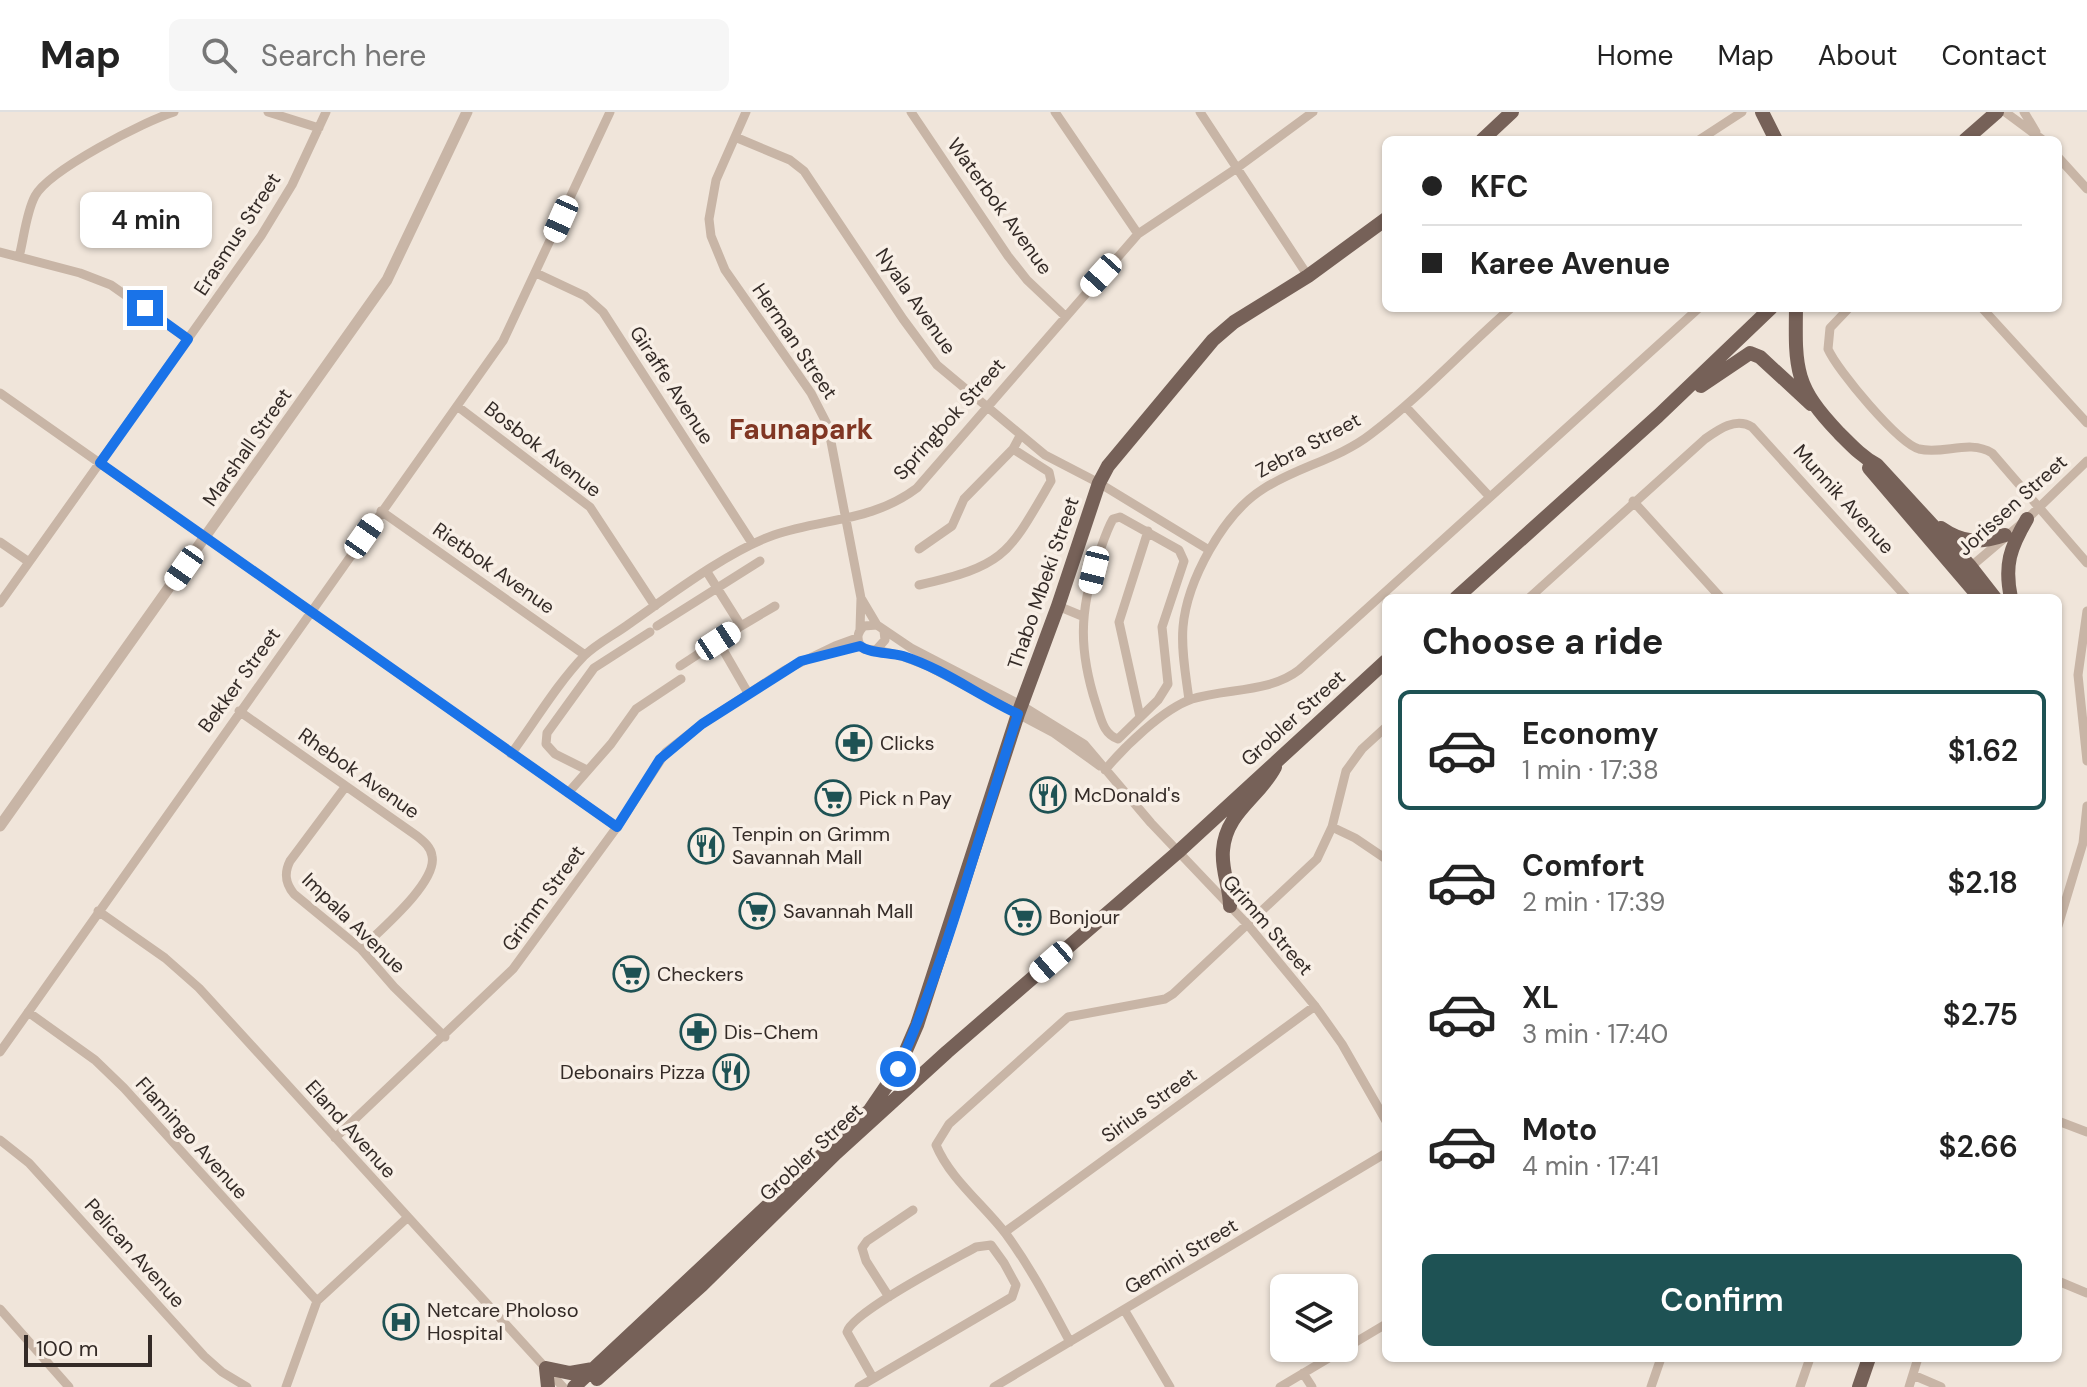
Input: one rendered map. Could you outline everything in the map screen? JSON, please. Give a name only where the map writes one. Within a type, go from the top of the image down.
[{"type":"main road","points":[[1486,136],[1512,112]]},
{"type":"main road","points":[[1762,112],[1774,136]]},
{"type":"main road","points":[[1970,136],[1997,112]]},
{"type":"main road","name":"Thabo Mbeki Street","points":[[870,1110],[898,1069],[917,1025],[1020,709],[1099,483],[1118,451],[1213,340],[1234,322],[1308,276],[1382,222]]},
{"type":"main road","points":[[1460,594],[1658,416],[1767,312]]},
{"type":"main road","name":"Munnik Avenue","points":[[1796,312],[1797,365],[1814,407],[1863,457],[1918,528],[1991,594]]},
{"type":"main road","points":[[1658,416],[1682,403],[1708,380],[1750,353],[1760,357],[1814,407]]},
{"type":"main road","name":"Munnik Avenue","points":[[1863,457],[1877,465],[1928,519],[1966,570],[1978,594]]},
{"type":"main road","points":[[2010,594],[2007,574],[2009,559],[2032,513]]},
{"type":"main road","points":[[1928,519],[1967,541],[1983,542],[2005,535]]},
{"type":"main road","name":"Grobler Street","points":[[574,1387],[598,1377],[702,1285],[826,1162],[947,1052],[1178,852],[1382,665]]},
{"type":"main road","points":[[1230,906],[1223,861],[1227,832],[1237,812],[1270,777],[1280,756]]},
{"type":"main road","points":[[826,1162],[831,1151],[870,1110],[947,1052]]},
{"type":"main road","name":"Grobler Street","points":[[588,1387],[752,1218],[870,1110]]},
{"type":"main road","points":[[1849,1387],[1858,1362]]},
{"type":"main road","points":[[1859,1387],[1868,1362]]},
{"type":"main road","points":[[548,1387],[546,1368],[598,1377]]},
{"type":"street","points":[[19,257],[35,196],[49,179],[142,125],[174,112]]},
{"type":"street","points":[[268,112],[319,128]]},
{"type":"street","name":"Erasmus Street","points":[[0,603],[275,214],[326,112]]},
{"type":"street","name":"Marshall Street","points":[[0,826],[387,280],[467,112]]},
{"type":"street","name":"Bekker Street","points":[[0,1052],[503,341],[610,112]]},
{"type":"street","name":"Herman Street","points":[[746,112],[713,192],[709,219],[713,243],[725,270],[822,412],[833,443],[861,598],[859,638]]},
{"type":"street","name":"Waterbok Avenue","points":[[911,112],[1008,256],[1027,280],[1064,315]]},
{"type":"street","points":[[1055,112],[1138,234]]},
{"type":"street","points":[[1200,112],[1308,276]]},
{"type":"street","name":"Springbok Street","points":[[511,754],[585,655],[655,606],[752,543],[778,534],[845,520],[892,504],[917,488],[1064,315],[1138,234],[1237,168],[1313,112]]},
{"type":"street","points":[[1705,136],[1742,112]]},
{"type":"street","points":[[2005,112],[2039,136]]},
{"type":"street","points":[[2024,112],[2039,136]]},
{"type":"street","name":"Nyala Avenue","points":[[735,137],[790,160],[804,171],[927,353],[985,407],[1045,455],[1099,483],[1209,550]]},
{"type":"street","points":[[2062,161],[2087,189]]},
{"type":"street","points":[[0,252],[80,273],[111,285],[188,339]]},
{"type":"street","name":"Giraffe Avenue","points":[[536,273],[585,296],[603,312],[752,543]]},
{"type":"street","name":"Zebra Street","points":[[1189,700],[1183,624],[1191,593],[1209,550],[1236,513],[1254,495],[1273,483],[1357,444],[1405,406],[1507,312]]},
{"type":"street","name":"Grobler Street","points":[[1104,769],[1154,724],[1189,700],[1270,685],[1290,677],[1695,312]]},
{"type":"street","points":[[1845,312],[1830,328],[1827,340],[1829,352],[1886,423],[1920,449],[1970,446],[1986,449],[1997,458],[2032,513],[2087,563]]},
{"type":"street","points":[[1986,312],[2087,423]]},
{"type":"street","points":[[0,393],[617,827]]},
{"type":"street","name":"Bosbok Avenue","points":[[457,406],[580,497],[598,516],[655,606]]},
{"type":"street","points":[[1405,406],[1489,496]]},
{"type":"street","name":"Munnik Avenue","points":[[1633,501],[1718,430],[1740,423],[1752,427],[1903,594]]},
{"type":"street","points":[[919,549],[952,526],[964,499],[1013,449],[1020,436]]},
{"type":"street","points":[[919,585],[962,575],[986,565],[1009,550],[1018,538],[1052,476],[1013,449]]},
{"type":"street","name":"Jorissen Street","points":[[1966,570],[2087,461]]},
{"type":"street","points":[[1533,594],[1633,501],[1717,594]]},
{"type":"street","name":"Rietbok Avenue","points":[[381,511],[585,655]]},
{"type":"street","points":[[1113,519],[1125,519],[1148,531],[1181,551],[1184,561],[1162,627],[1168,684],[1158,700],[1118,739],[1109,735],[1104,728],[1093,696],[1085,657],[1082,616],[1094,570],[1113,519]]},
{"type":"street","points":[[1140,717],[1119,622],[1148,531]]},
{"type":"street","points":[[0,542],[29,562]]},
{"type":"street","points":[[587,770],[546,744],[547,733],[594,668],[760,561]]},
{"type":"street","points":[[707,572],[741,626]]},
{"type":"street","name":"Herman Street","points":[[861,598],[880,628]]},
{"type":"street","points":[[680,666],[775,606]]},
{"type":"street","points":[[1058,606],[1082,616]]},
{"type":"street","points":[[2087,611],[2079,668],[2087,761]]},
{"type":"street","points":[[868,624],[880,628],[885,640],[876,650],[868,651],[859,638],[868,624]]},
{"type":"street","name":"Grimm Street","points":[[880,628],[1020,709],[1104,769],[1248,925],[1315,1006],[1342,1044],[1382,1114]]},
{"type":"street","name":"Grimm Street","points":[[335,1138],[445,1037],[513,969],[617,827],[666,752],[702,724],[785,670],[859,638]]},
{"type":"street","points":[[718,641],[748,693]]},
{"type":"street","name":"Grimm Street","points":[[876,650],[928,666],[1020,709]]},
{"type":"street","points":[[568,793],[611,744],[636,709],[681,679]]},
{"type":"street","name":"Rhebok Avenue","points":[[239,711],[417,836],[429,848],[432,856],[429,874],[423,884],[361,949]]},
{"type":"street","points":[[1070,1342],[1005,1232],[951,1169],[936,1145],[949,1124],[1061,1022],[1077,1014],[1168,998],[1248,925],[1317,859],[1332,827],[1346,771],[1362,749],[1382,731]]},
{"type":"street","name":"Impala Avenue","points":[[346,786],[290,861],[285,876],[294,894],[361,949],[445,1037]]},
{"type":"street","points":[[2062,914],[2085,843],[2087,806]]},
{"type":"street","points":[[1332,827],[1382,856]]},
{"type":"street","name":"Eland Avenue","points":[[98,911],[165,958],[199,988],[563,1387]]},
{"type":"street","name":"Sirius Street","points":[[1005,1232],[1315,1006]]},
{"type":"street","name":"Flamingo Avenue","points":[[28,1012],[95,1060],[124,1088],[317,1301]]},
{"type":"street","points":[[2062,1123],[2087,1132]]},
{"type":"street","name":"Pelican Avenue","points":[[0,1140],[29,1163],[204,1356],[222,1372],[247,1387]]},
{"type":"street","name":"Gemini Street","points":[[996,1386],[1382,1155]]},
{"type":"street","points":[[889,1297],[866,1261],[862,1247],[913,1210]]},
{"type":"street","points":[[286,1387],[317,1301],[407,1218]]},
{"type":"street","points":[[859,1387],[1015,1293],[1016,1285],[991,1245],[984,1244],[889,1297],[848,1327],[850,1338],[873,1378]]},
{"type":"street","points":[[2062,1283],[2087,1293]]},
{"type":"street","points":[[0,1309],[69,1387]]},
{"type":"street","points":[[1125,1311],[1170,1387]]},
{"type":"street","points":[[1280,1387],[1382,1326]]},
{"type":"street","points":[[1651,1387],[1660,1362]]},
{"type":"street","points":[[1800,1387],[1809,1362]]},
{"type":"street","points":[[1909,1387],[1917,1362]]},
{"type":"street","points":[[1303,1373],[1312,1387]]},
{"type":"street","points":[[1913,1375],[1941,1387]]},
{"type":"place","name":"Clicks","points":[[854,743]]},
{"type":"place","name":"McDonald's","points":[[1048,795]]},
{"type":"place","name":"Pick n Pay","points":[[833,798]]},
{"type":"place","name":"Tenpin on Grimm Savannah Mall","points":[[706,846]]},
{"type":"place","name":"Savannah Mall","points":[[757,911]]},
{"type":"place","name":"Bonjour","points":[[1023,917]]},
{"type":"place","name":"Checkers","points":[[631,974]]},
{"type":"place","name":"Dis-Chem","points":[[698,1032]]},
{"type":"place","name":"Debonairs Pizza","points":[[731,1072]]},
{"type":"place","name":"Netcare Pholoso Hospital","points":[[401,1322]]},
{"type":"district","name":"Faunapark","points":[[801,429]]},
{"type":"route","points":[[145,308],[188,339],[100,463],[617,827],[666,752],[727,707],[815,655],[860,646],[868,651],[902,656],[928,666],[1018,714],[955,915],[917,1025],[898,1069]]}]
